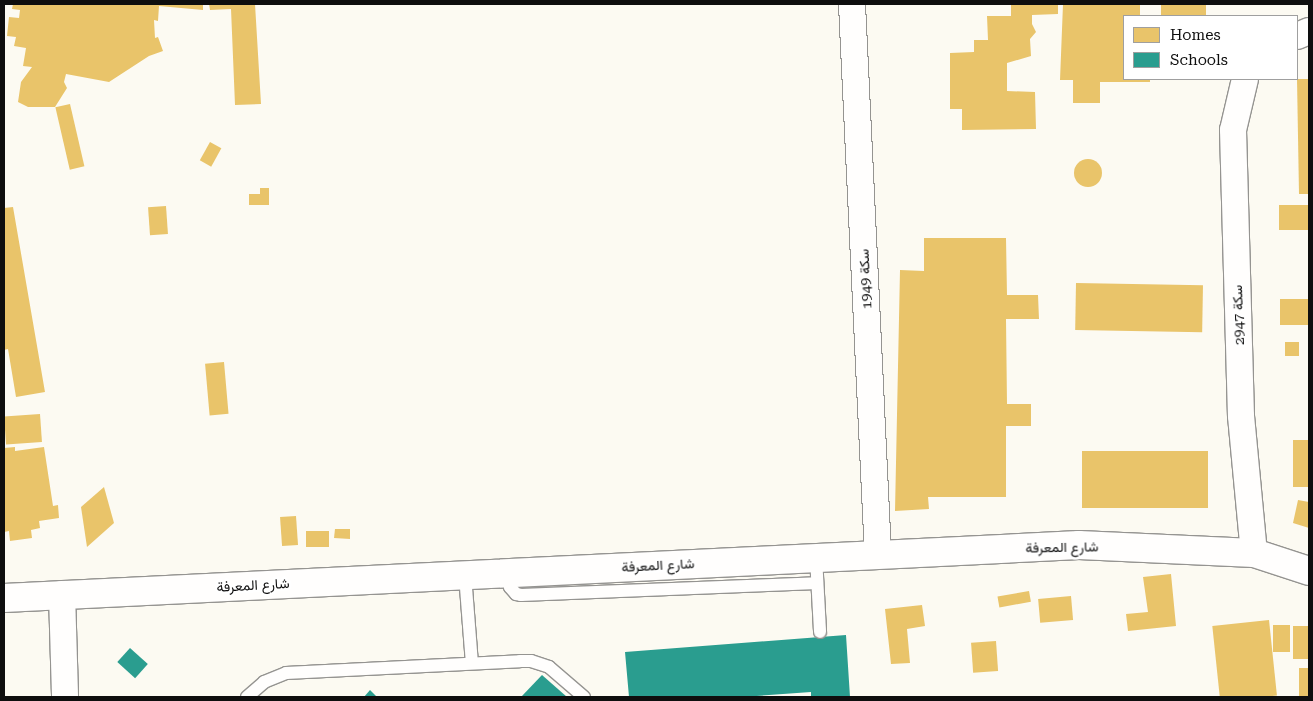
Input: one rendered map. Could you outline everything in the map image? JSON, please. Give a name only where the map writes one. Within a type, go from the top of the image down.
[{"type":"street","name":"سكة 1949","points":[[852,4],[878,555]]},
{"type":"street","name":"سكة 2947","points":[[1245,80],[1233,130],[1241,416],[1254,553]]},
{"type":"street","name":"شارع المعرفة","points":[[4,598],[508,573],[816,570],[878,555],[1079,545],[1254,553],[1309,571]]},
{"type":"street","points":[[62,594],[65,697]]},
{"type":"lane","points":[[816,570],[820,632]]},
{"type":"lane","points":[[465,575],[472,663]]},
{"type":"lane","points":[[247,697],[264,682],[286,673],[520,661],[541,663],[558,672],[584,697]]},
{"type":"building: Homes","points":[[13,4],[203,4],[203,10],[159,6],[158,21],[154,20],[155,38],[158,37],[163,51],[149,56],[109,82],[66,74],[64,82],[67,88],[55,107],[28,107],[18,102],[21,82],[32,67],[23,66],[26,48],[14,46],[16,37],[7,36],[9,17],[19,18],[20,10],[12,9]]},
{"type":"building: Homes","points":[[209,4],[255,4],[261,104],[235,105],[231,9],[210,10]]},
{"type":"building: Homes","points":[[1011,4],[1058,4],[1058,14],[1032,15],[1032,24],[1036,32],[1030,39],[1031,56],[1007,63],[1007,91],[1035,92],[1036,129],[962,130],[962,109],[950,109],[950,53],[974,52],[974,40],[988,40],[987,16],[1011,16]]},
{"type":"building: Homes","points":[[1063,4],[1140,4],[1140,15],[1123,15],[1123,80],[1150,80],[1150,82],[1100,82],[1100,103],[1073,103],[1073,80],[1060,80]]},
{"type":"building: Homes","points":[[1161,4],[1206,4],[1206,15],[1161,15]]},
{"type":"building: Homes","points":[[1309,79],[1309,194],[1299,194],[1297,80]]},
{"type":"building: Homes","points":[[70,104],[84,166],[70,170],[55,107]]},
{"type":"building: Homes","points":[[210,142],[221,148],[211,167],[200,160]]},
{"type":"building: Homes","points":[[1088,159],[1098,163],[1102,173],[1098,183],[1088,187],[1078,183],[1074,173],[1078,163]]},
{"type":"building: Homes","points":[[260,188],[269,188],[269,205],[249,205],[249,194],[260,194]]},
{"type":"building: Homes","points":[[1279,205],[1309,205],[1309,230],[1279,230]]},
{"type":"building: Homes","points":[[166,206],[168,234],[150,235],[148,207]]},
{"type":"building: Homes","points":[[13,207],[45,392],[16,397],[8,349],[4,350],[4,208]]},
{"type":"building: Homes","points":[[924,238],[1006,238],[1007,295],[1038,295],[1039,319],[1006,319],[1007,404],[1031,404],[1031,426],[1006,426],[1006,497],[928,497],[929,509],[895,511],[900,270],[924,271]]},
{"type":"building: Homes","points":[[1076,283],[1203,285],[1202,332],[1075,330]]},
{"type":"building: Homes","points":[[1280,299],[1309,299],[1309,325],[1280,325]]},
{"type":"building: Homes","points":[[1285,342],[1299,342],[1299,356],[1285,356]]},
{"type":"building: Homes","points":[[224,362],[229,414],[210,415],[205,364]]},
{"type":"building: Homes","points":[[40,414],[42,442],[6,444],[4,417]]},
{"type":"building: Homes","points":[[1293,440],[1309,440],[1309,487],[1293,487]]},
{"type":"building: Homes","points":[[15,447],[15,451],[44,447],[53,506],[58,505],[59,518],[39,521],[40,528],[31,530],[32,538],[10,541],[9,531],[4,532],[4,448]]},
{"type":"building: Homes","points":[[1082,451],[1208,451],[1208,508],[1082,508]]},
{"type":"building: Homes","points":[[104,487],[114,523],[87,547],[81,507]]},
{"type":"building: Homes","points":[[1298,500],[1309,502],[1309,528],[1293,523]]},
{"type":"building: Homes","points":[[296,516],[298,545],[282,546],[280,517]]},
{"type":"building: Homes","points":[[335,529],[350,529],[350,539],[334,538]]},
{"type":"building: Homes","points":[[306,531],[329,531],[329,547],[306,547]]},
{"type":"building: Homes","points":[[1171,574],[1176,626],[1128,631],[1126,614],[1148,612],[1143,577]]},
{"type":"building: Homes","points":[[1029,591],[1031,602],[999,607],[997,597]]},
{"type":"building: Homes","points":[[1071,596],[1073,620],[1040,623],[1038,599]]},
{"type":"building: Homes","points":[[922,605],[925,626],[907,629],[910,663],[891,664],[885,609]]},
{"type":"building: Homes","points":[[1269,620],[1277,696],[1220,697],[1212,626]]},
{"type":"building: Homes","points":[[1273,625],[1290,625],[1290,652],[1273,652]]},
{"type":"building: Homes","points":[[1293,626],[1309,626],[1309,659],[1293,659]]},
{"type":"building: Homes","points":[[996,641],[998,671],[973,673],[971,643]]},
{"type":"building: Homes","points":[[1299,668],[1309,668],[1309,697],[1299,697]]},
{"type":"building: Schools","points":[[846,635],[850,697],[811,697],[811,692],[742,697],[629,697],[625,652]]},
{"type":"building: Schools","points":[[130,648],[148,664],[135,678],[117,662]]},
{"type":"building: Schools","points":[[542,675],[567,697],[521,697]]},
{"type":"building: Schools","points":[[370,690],[377,697],[364,697]]}]
